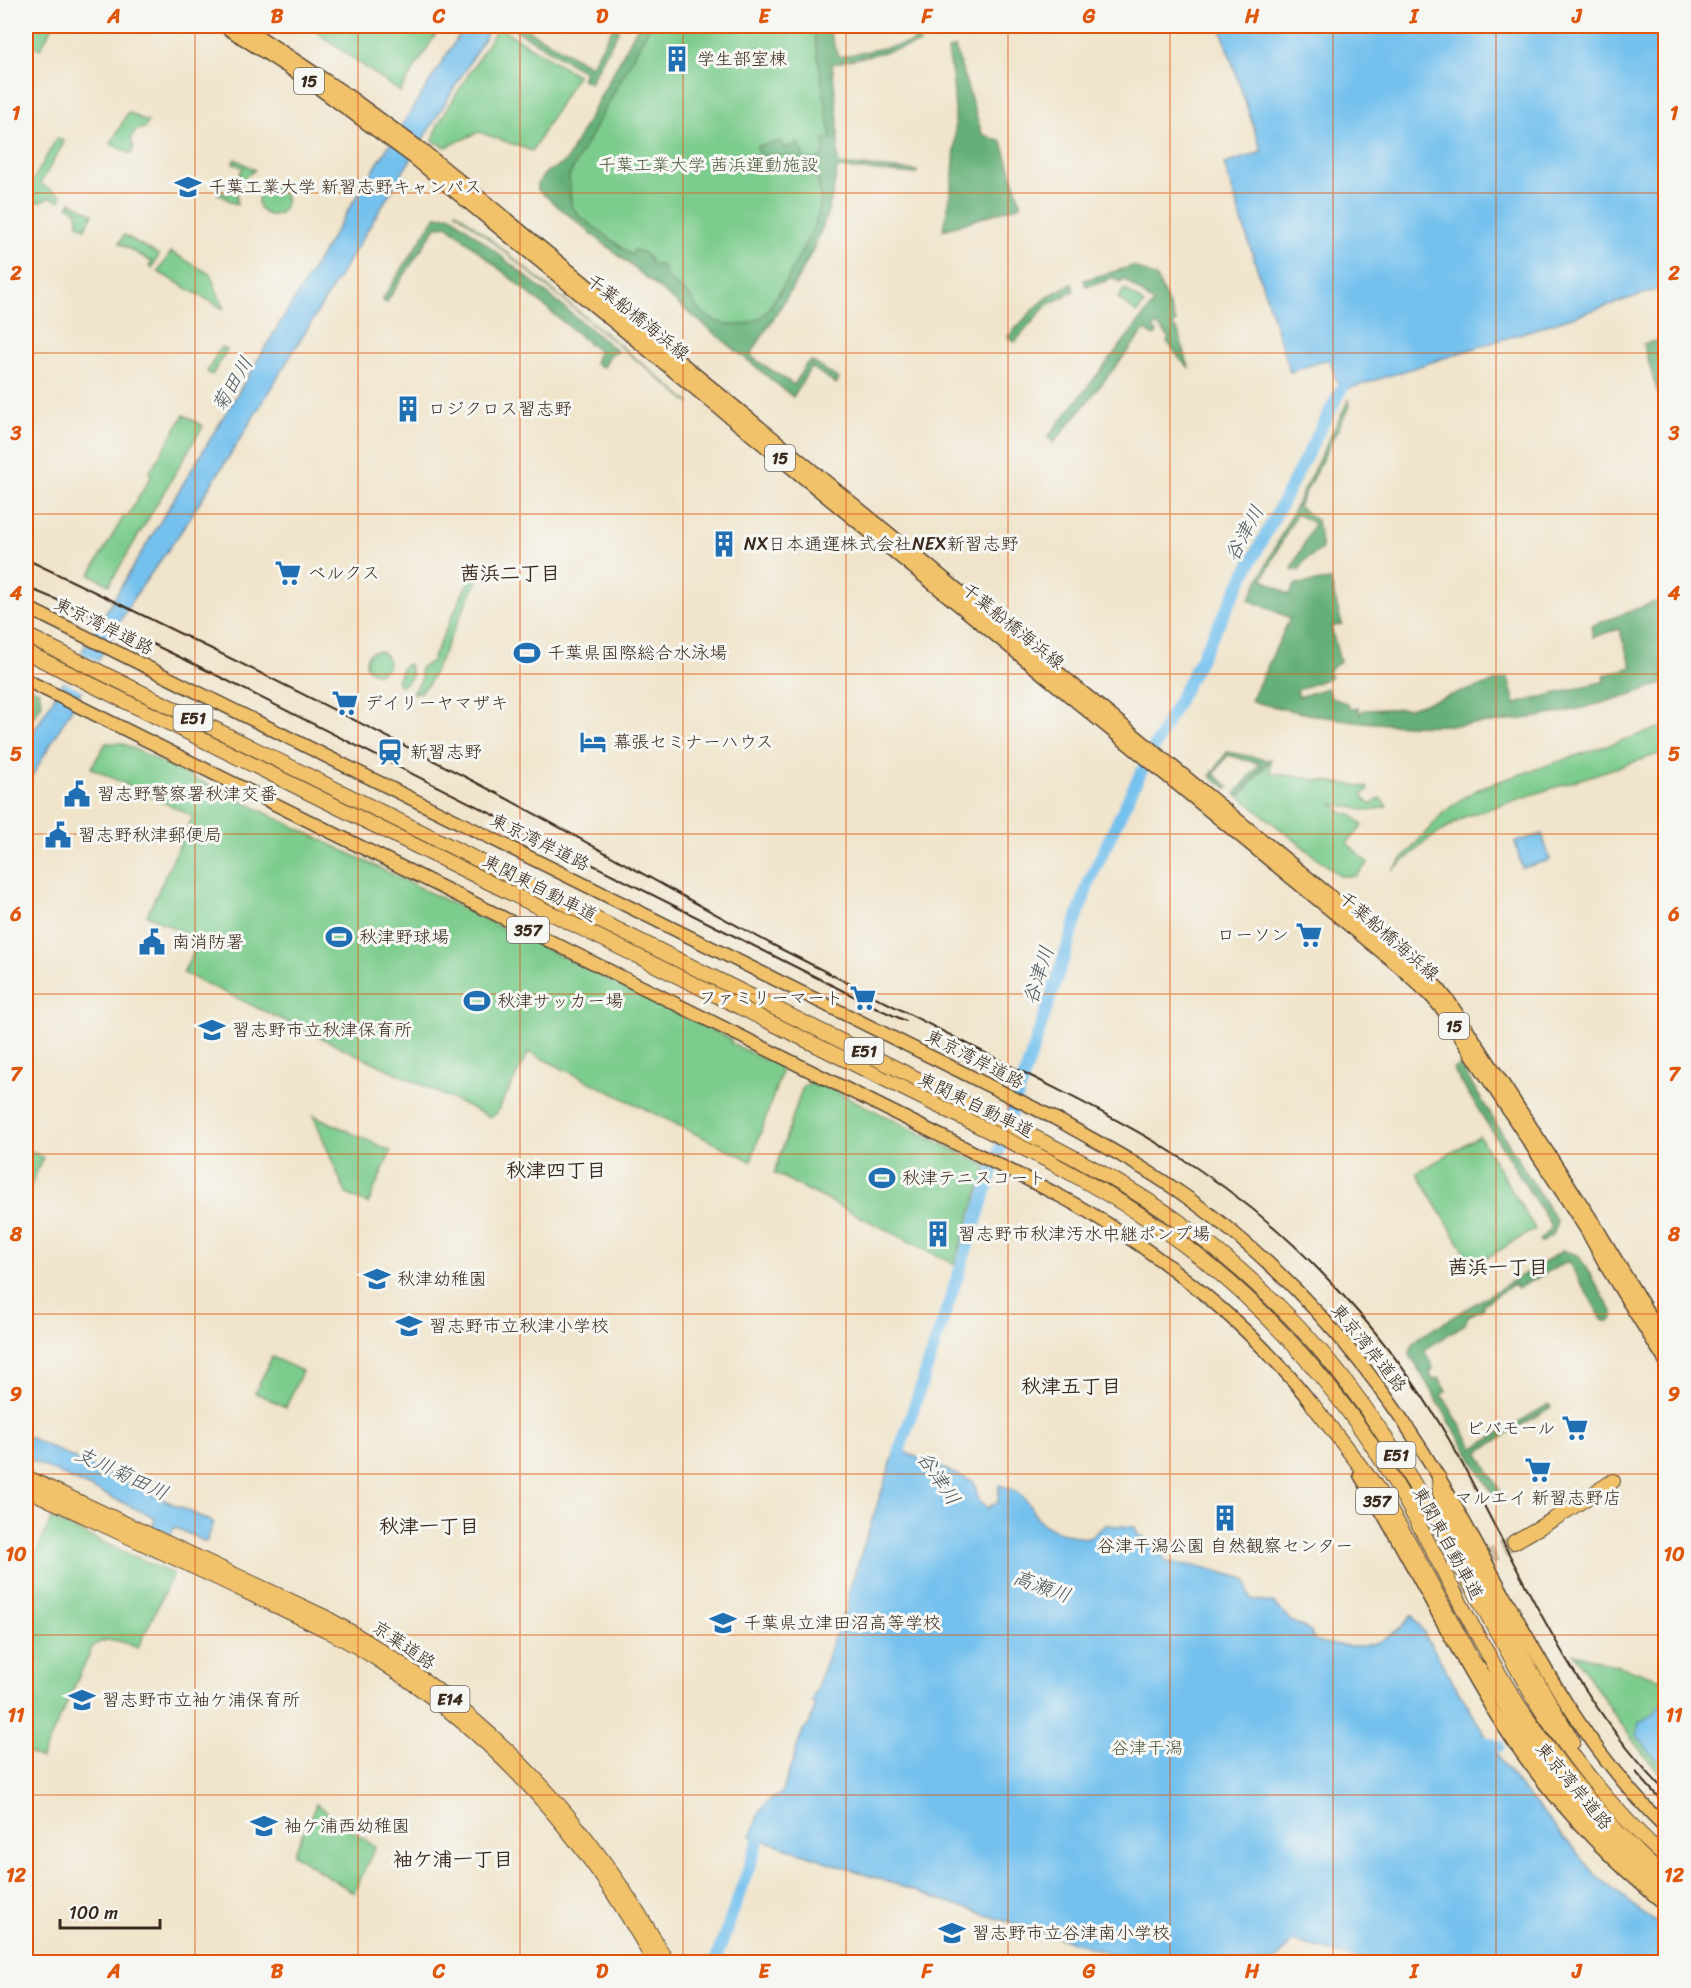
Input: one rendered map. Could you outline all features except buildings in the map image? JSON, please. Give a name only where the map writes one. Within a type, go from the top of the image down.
[{"type":"highway","name":"東関東自動車道","points":[[26,635],[675,956],[1054,1147],[1132,1190],[1205,1241],[1268,1296],[1318,1349],[1377,1424],[1544,1714],[1665,1879]]},
{"type":"highway","name":"東関東自動車道","points":[[26,652],[1047,1160],[1148,1219],[1247,1298],[1318,1373],[1364,1433],[1392,1478],[1501,1676],[1538,1735],[1587,1798],[1642,1850],[1665,1858]]},
{"type":"highway","points":[[1313,1406],[1375,1485],[1409,1542],[1472,1660],[1500,1698]]},
{"type":"highway","name":"京葉道路","points":[[26,1477],[143,1538]]},
{"type":"highway","points":[[1439,1478],[1440,1493],[1445,1507],[1531,1671],[1576,1748],[1605,1788],[1665,1891]]},
{"type":"highway","points":[[1514,1542],[1613,1481]]},
{"type":"highway","name":"京葉道路","points":[[26,1489],[325,1617],[356,1634],[454,1701],[535,1776],[563,1808],[611,1872],[650,1944],[667,1962]]},
{"type":"highway","points":[[1490,1570],[1485,1578],[1491,1594]]},
{"type":"highway","points":[[1464,1633],[1521,1732],[1582,1812],[1642,1850]]},
{"type":"highway","name":"京葉道路","points":[[650,1944],[654,1962]]},
{"type":"main road","name":"千葉船橋海浜線","points":[[224,26],[394,135]]},
{"type":"main road","name":"千葉船橋海浜線","points":[[243,26],[308,68],[587,287],[1149,753],[1430,994],[1455,1028],[1581,1221],[1665,1362]]},
{"type":"main road","name":"東京湾岸道路","points":[[26,608],[1040,1111],[1135,1163],[1214,1218],[1263,1258],[1308,1301],[1350,1348],[1374,1380],[1439,1478],[1537,1658],[1580,1727],[1665,1828]]},
{"type":"main road","name":"東京湾岸道路","points":[[26,680],[1011,1171],[1110,1226],[1185,1279],[1256,1342],[1313,1406],[1345,1450],[1378,1503],[1480,1689],[1517,1745],[1556,1797],[1612,1857],[1665,1905]]},
{"type":"main road","name":"千葉船橋海浜線","points":[[1159,762],[1407,959],[1438,988],[1589,1217],[1665,1342]]},
{"type":"green space","points":[[26,26],[53,26],[40,49],[26,41]]},
{"type":"green space","points":[[308,26],[441,26],[400,92]]},
{"type":"green space","points":[[513,26],[530,26],[529,31],[591,66],[614,26],[619,30],[590,83],[582,79],[585,72],[514,29]]},
{"type":"green space","points":[[638,26],[650,26],[569,176],[571,205],[579,216],[632,255],[634,250],[643,252],[652,264],[663,266],[667,277],[689,295],[706,316],[723,323],[741,325],[758,319],[774,301],[812,232],[819,210],[818,182],[811,168],[800,160],[787,156],[760,156],[757,146],[781,141],[784,148],[799,144],[804,157],[810,161],[822,157],[824,140],[831,139],[813,26],[827,26],[839,57],[914,42],[911,26],[916,26],[920,44],[832,64],[838,119],[838,164],[917,171],[916,174],[837,168],[826,218],[805,266],[751,354],[753,358],[794,385],[806,364],[811,361],[839,379],[836,384],[811,367],[793,397],[538,190],[537,186],[544,175],[566,161]]},
{"type":"green space","name":"千葉工業大学 茜浜運動施設","points":[[644,26],[820,26],[833,114],[830,200],[747,355],[544,191],[568,166]]},
{"type":"green space","points":[[498,27],[577,75],[532,151],[479,132],[446,147],[433,141],[438,124]]},
{"type":"green space","points":[[955,47],[982,134],[1002,142],[1021,205],[943,230],[952,185],[955,140],[954,95],[948,50]]},
{"type":"green space","points":[[128,112],[148,122],[145,128],[137,130],[133,135],[134,148],[131,154],[111,144]]},
{"type":"green space","points":[[57,138],[64,142],[40,184],[62,196],[59,201],[50,197],[37,202],[29,198],[27,191]]},
{"type":"green space","points":[[235,159],[255,170],[242,182],[237,179],[243,168],[233,163]]},
{"type":"green space","points":[[235,182],[240,185],[237,192],[237,205],[218,194],[220,190],[228,195]]},
{"type":"green space","points":[[272,187],[282,191],[286,201],[282,211],[272,215],[262,211],[258,201],[262,191]]},
{"type":"green space","points":[[71,202],[93,214],[85,228],[78,224],[77,211],[68,206]]},
{"type":"green space","points":[[455,211],[457,212],[690,403],[689,403]]},
{"type":"green space","points":[[451,215],[618,352],[610,354],[603,367],[595,364],[598,351],[447,225],[436,227],[386,303],[382,300],[436,216]]},
{"type":"green space","points":[[124,235],[159,255],[152,268],[149,266],[152,262],[119,243]]},
{"type":"green space","points":[[171,252],[210,274],[224,309],[158,272]]},
{"type":"green space","points":[[1133,266],[1157,278],[1176,322],[1172,326],[1178,331],[1189,367],[1167,342],[1169,337],[1157,325],[1153,329],[1157,333],[1154,336],[1145,330],[1054,443],[1048,437],[1154,303],[1124,279],[1120,282],[1112,277],[1106,281],[1086,286],[1084,280]]},
{"type":"green space","points":[[1072,284],[1074,291],[1047,305],[1015,342],[1008,337],[1045,300]]},
{"type":"green space","points":[[1125,289],[1144,304],[1137,313],[1118,298]]},
{"type":"green space","points":[[1659,340],[1665,357],[1665,416],[1643,344]]},
{"type":"green space","points":[[221,347],[227,350],[212,375],[207,372]]},
{"type":"green space","points":[[1349,399],[1349,407],[1298,507],[1317,520],[1322,549],[1305,560],[1300,569],[1292,569],[1314,523],[1296,514],[1263,579],[1289,595],[1296,584],[1330,580],[1342,624],[1331,627],[1340,662],[1328,671],[1331,677],[1297,690],[1299,697],[1327,688],[1331,698],[1347,703],[1350,709],[1359,708],[1360,714],[1364,710],[1409,708],[1508,678],[1515,704],[1605,681],[1604,675],[1632,667],[1619,629],[1593,637],[1591,626],[1665,598],[1665,683],[1578,709],[1537,717],[1455,725],[1373,723],[1292,711],[1251,701],[1290,618],[1249,600]]},
{"type":"green space","points":[[184,415],[203,426],[109,585],[90,574],[124,516],[127,517],[152,475],[149,473]]},
{"type":"green space","points":[[476,565],[483,568],[428,685],[420,692],[412,693],[421,681],[420,668],[431,662]]},
{"type":"green space","points":[[377,651],[387,658],[388,662],[381,672],[377,673],[367,666],[366,662],[373,652]]},
{"type":"green space","points":[[408,664],[412,676],[400,686],[397,681],[403,667]]},
{"type":"green space","points":[[26,685],[39,691],[42,704],[26,728]]},
{"type":"green space","points":[[1665,726],[1665,752],[1466,816],[1429,839],[1392,871],[1442,814],[1461,799],[1482,787]]},
{"type":"green space","points":[[106,743],[122,743],[731,1039],[731,1043],[765,1060],[769,1058],[777,1063],[781,1073],[751,1161],[529,1052],[496,1114],[490,1117],[183,973],[199,941],[147,915],[193,816],[91,768]]},
{"type":"green space","points":[[1227,752],[1269,760],[1238,797],[1235,794],[1260,764],[1228,755],[1214,774],[1229,787],[1228,789],[1210,776]]},
{"type":"green space","points":[[1271,759],[1270,773],[1367,787],[1368,790],[1362,796],[1371,805],[1380,798],[1387,806],[1370,811],[1333,804],[1344,814],[1350,813],[1363,826],[1347,843],[1368,863],[1356,876],[1340,876],[1240,797]]},
{"type":"green space","points":[[1460,1065],[1557,1222],[1554,1234],[1541,1243],[1539,1240],[1551,1229],[1550,1224],[1453,1069]]},
{"type":"green space","points":[[814,1081],[987,1166],[954,1264],[774,1173],[803,1086]]},
{"type":"green space","points":[[313,1115],[391,1151],[368,1204],[346,1194]]},
{"type":"green space","points":[[1479,1136],[1535,1229],[1473,1266],[1417,1173]]},
{"type":"green space","points":[[26,1149],[43,1157],[26,1197]]},
{"type":"green space","points":[[1564,1250],[1580,1258],[1612,1311],[1611,1320],[1606,1322],[1602,1319],[1568,1261],[1518,1288],[1514,1284],[1483,1304],[1483,1309],[1468,1316],[1465,1324],[1424,1350],[1433,1367],[1430,1375],[1433,1380],[1439,1378],[1447,1391],[1442,1395],[1474,1448],[1549,1404],[1551,1407],[1478,1452],[1504,1498],[1497,1501],[1410,1355],[1412,1344],[1421,1336]]},
{"type":"green space","points":[[272,1357],[302,1371],[286,1407],[255,1393]]},
{"type":"green space","points":[[51,1519],[173,1574],[138,1648],[110,1640],[93,1646],[41,1759],[26,1752],[26,1576]]},
{"type":"green space","points":[[1574,1653],[1665,1680],[1665,1779],[1628,1734]]},
{"type":"green space","points":[[316,1804],[375,1847],[354,1893],[293,1854]]},
{"type":"water","points":[[465,26],[492,26],[235,447],[180,533],[132,600],[26,786],[26,744],[355,199]]},
{"type":"water","points":[[1220,26],[1665,26],[1665,287],[1345,390],[1338,384],[1329,359],[1290,372],[1224,164],[1262,152]]},
{"type":"water","points":[[1542,834],[1550,860],[1522,868],[1515,842]]},
{"type":"water","points":[[26,1436],[214,1523],[206,1542],[174,1528],[158,1560],[141,1552],[155,1520],[154,1517],[26,1458]]},
{"type":"water","name":"谷津干潟","points":[[896,1448],[974,1482],[979,1501],[987,1508],[998,1502],[999,1485],[1018,1492],[1039,1521],[1047,1527],[1064,1533],[1088,1538],[1106,1525],[1135,1527],[1138,1535],[1145,1538],[1147,1545],[1159,1551],[1166,1562],[1202,1567],[1247,1581],[1251,1599],[1275,1604],[1291,1621],[1311,1631],[1314,1641],[1343,1646],[1368,1645],[1391,1636],[1413,1615],[1505,1768],[1596,1875],[1665,1930],[1665,1962],[1369,1962],[1293,1941],[1277,1959],[1269,1962],[1137,1962],[999,1919],[751,1836],[758,1815],[768,1801],[782,1793],[803,1730],[809,1725],[815,1706],[812,1702],[841,1617],[846,1613],[850,1587]]},
{"type":"water","points":[[1665,1701],[1665,1770],[1637,1736],[1639,1722],[1653,1714]]},
{"type":"pier","points":[[78,652],[100,663],[85,692],[61,680]]},
{"type":"waterway","name":"谷津川","points":[[905,1462],[899,1452],[1089,882],[1134,786],[1342,388]]},
{"type":"waterway","name":"高瀬川","points":[[1476,1740],[1499,1746]]},
{"type":"waterway","name":"高瀬川","points":[[715,1962],[764,1825]]},
{"type":"tunnel","points":[[1464,1633],[1458,1616],[1457,1601],[1466,1577],[1487,1558],[1514,1542]]},
{"type":"railway","points":[[26,559],[264,675],[500,795],[779,948],[1113,1118],[1186,1161],[1228,1190],[1267,1221],[1322,1273],[1375,1332],[1407,1374],[1450,1441],[1546,1624],[1573,1669],[1601,1713],[1632,1754],[1666,1792]]},
{"type":"railway","points":[[26,587],[82,610],[196,665],[906,1021]]},
{"type":"railway","points":[[1636,1772],[1666,1806]]},
{"type":"place","name":"学生部室棟","points":[[677,59]]},
{"type":"place","name":"千葉工業大学 新習志野キャンパス","points":[[188,187]]},
{"type":"place","name":"ロジクロス習志野","points":[[408,409]]},
{"type":"place","name":"NX日本通運株式会社NEX新習志野","points":[[724,544]]},
{"type":"place","name":"ベルクス","points":[[288,573]]},
{"type":"place","name":"千葉県国際総合水泳場","points":[[527,653]]},
{"type":"place","name":"デイリーヤマザキ","points":[[345,703]]},
{"type":"place","name":"幕張セミナーハウス","points":[[593,742]]},
{"type":"place","name":"新習志野","points":[[390,752]]},
{"type":"place","name":"習志野警察署秋津交番","points":[[77,794]]},
{"type":"place","name":"習志野秋津郵便局","points":[[58,835]]},
{"type":"place","name":"ローソン","points":[[1309,935]]},
{"type":"place","name":"秋津野球場","points":[[339,937]]},
{"type":"place","name":"南消防署","points":[[152,942]]},
{"type":"place","name":"ファミリーマート","points":[[863,998]]},
{"type":"place","name":"秋津サッカー場","points":[[477,1001]]},
{"type":"place","name":"習志野市立秋津保育所","points":[[212,1030]]},
{"type":"place","name":"秋津テニスコート","points":[[882,1178]]},
{"type":"place","name":"習志野市秋津汚水中継ポンプ場","points":[[938,1234]]},
{"type":"place","name":"秋津幼稚園","points":[[377,1279]]},
{"type":"place","name":"習志野市立秋津小学校","points":[[409,1326]]},
{"type":"place","name":"ビバモール","points":[[1575,1428]]},
{"type":"place","name":"マルエイ 新習志野店","points":[[1538,1470]]},
{"type":"place","name":"谷津干潟公園 自然観察センター","points":[[1225,1518]]},
{"type":"place","name":"千葉県立津田沼高等学校","points":[[723,1623]]},
{"type":"place","name":"習志野市立袖ケ浦保育所","points":[[82,1700]]},
{"type":"place","name":"袖ケ浦西幼稚園","points":[[264,1826]]},
{"type":"place","name":"習志野市立谷津南小学校","points":[[952,1933]]},
{"type":"district","name":"茜浜二丁目","points":[[510,573]]},
{"type":"district","name":"秋津四丁目","points":[[556,1170]]},
{"type":"district","name":"茜浜一丁目","points":[[1498,1267]]},
{"type":"district","name":"秋津五丁目","points":[[1071,1386]]},
{"type":"district","name":"秋津一丁目","points":[[429,1526]]},
{"type":"district","name":"袖ケ浦一丁目","points":[[453,1859]]},
{"type":"water label","name":"菊田川","points":[[232,384]]},
{"type":"water label","name":"支川菊田川","points":[[122,1473]]}]
